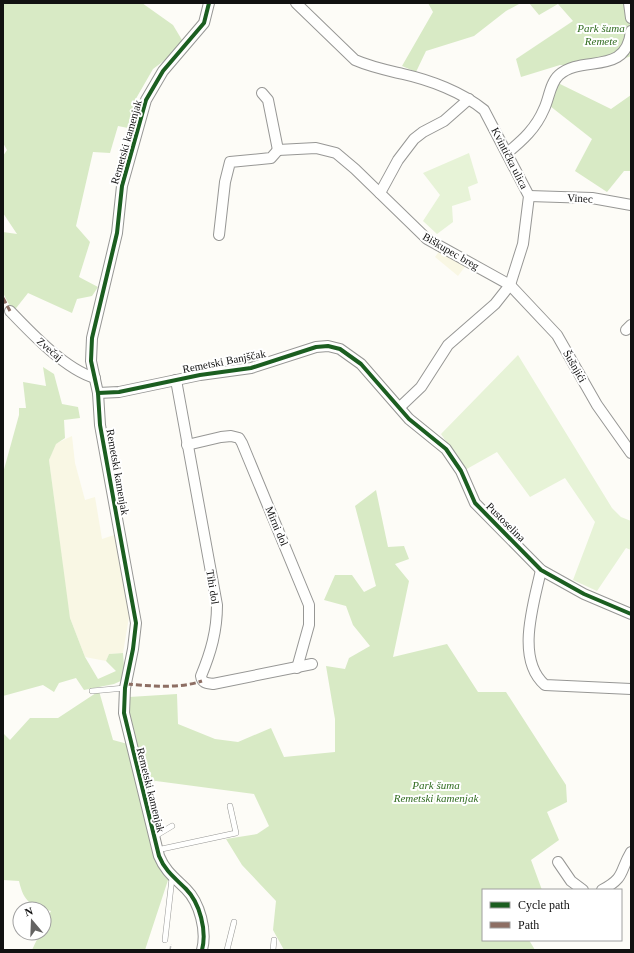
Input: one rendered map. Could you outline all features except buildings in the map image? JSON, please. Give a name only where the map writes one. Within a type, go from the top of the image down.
[{"type":"street","name":"Remetski kamenjak","points":[[202,950],[204,942],[202,920],[191,895],[163,866],[156,846],[127,730],[124,713],[125,688],[133,649],[136,623],[101,431],[98,393],[91,350],[96,318],[117,233],[122,186],[146,100],[163,71],[204,23],[209,3]]},
{"type":"street","name":"Kvintička ulica","points":[[296,3],[355,60],[383,70],[418,78],[469,99],[487,113],[529,196],[528,218],[523,244],[510,285],[495,304],[448,345],[421,387],[400,407]]},
{"type":"street","points":[[629,3],[631,18]]},
{"type":"street","points":[[507,153],[532,131],[544,109],[553,82],[558,76],[573,68],[601,63],[619,56],[627,48],[631,32]]},
{"type":"street","points":[[262,93],[268,100],[278,150]]},
{"type":"street","points":[[380,193],[398,160],[414,139],[423,132],[444,121],[469,99]]},
{"type":"street","name":"Biškupec breg","points":[[219,235],[225,182],[230,162],[271,158],[278,150],[316,148],[336,153],[380,193],[426,239],[510,285]]},
{"type":"street","name":"Vinec","points":[[529,196],[592,198],[631,205]]},
{"type":"street","name":"Šušnjići","points":[[510,285],[557,335],[597,405],[631,453]]},
{"type":"street","name":"Zvečaj","points":[[10,311],[30,332],[77,372],[95,378]]},
{"type":"street","name":"Remetski Banjščak","points":[[98,393],[119,392],[176,380],[251,368],[305,349],[328,346],[340,349],[352,357],[400,407]]},
{"type":"street","name":"Tihi dol","points":[[176,380],[216,605],[215,636],[201,676],[202,681],[213,684],[312,664]]},
{"type":"street","name":"Pustoselina","points":[[400,407],[409,419],[446,449],[461,471],[475,504],[541,570],[584,594],[631,614]]},
{"type":"street","name":"Mirni dol","points":[[187,444],[231,436],[239,438],[242,443],[309,605],[309,625],[297,668]]},
{"type":"street","points":[[541,570],[528,641],[530,658],[540,680],[545,685],[631,689]]},
{"type":"street","points":[[604,889],[614,883],[620,876],[631,852]]},
{"type":"street","points":[[558,862],[571,881],[583,889]]},
{"type":"lane","points":[[92,691],[125,688]]},
{"type":"lane","points":[[172,826],[158,835],[156,846],[236,833],[230,806]]},
{"type":"lane","points":[[165,940],[172,877]]},
{"type":"lane","points":[[227,950],[234,922]]},
{"type":"lane","points":[[273,950],[274,940]]},
{"type":"shaded area","points":[[440,250],[467,264],[458,276],[435,257]]},
{"type":"shaded area","points":[[72,436],[75,463],[85,500],[95,497],[102,539],[114,535],[131,605],[123,653],[109,654],[106,661],[85,657],[70,618],[66,593],[49,460],[55,444]]},
{"type":"green space","points":[[3,3],[142,3],[173,25],[185,45],[153,69],[134,102],[133,129],[118,126],[110,153],[93,152],[76,226],[90,242],[79,277],[98,287],[92,296],[77,299],[72,313],[28,293],[13,312],[3,293],[3,232],[17,234],[3,213],[3,156],[7,150],[3,143]]},
{"type":"green space","points":[[428,3],[521,3],[506,11],[474,36],[426,51],[416,72],[402,66],[433,12]]},
{"type":"green space","name":"Park šuma Remete","points":[[529,3],[631,3],[631,56],[605,66],[560,65],[521,77],[516,59],[573,21],[558,4],[539,15]]},
{"type":"green space","points":[[558,83],[611,109],[631,95],[631,171],[624,171],[607,192],[575,171],[592,139],[550,106]]},
{"type":"green space","points":[[469,153],[478,183],[468,187],[471,200],[452,206],[453,222],[437,234],[423,221],[440,195],[423,173]]},
{"type":"green space","points":[[518,355],[612,508],[621,517],[631,521],[631,550],[626,548],[597,591],[573,580],[595,522],[565,478],[530,497],[497,452],[465,470],[441,434]]},
{"type":"green space","points":[[43,367],[54,374],[62,404],[78,407],[80,418],[64,420],[65,438],[56,444],[49,460],[70,618],[85,657],[98,679],[116,671],[106,661],[109,654],[123,653],[125,679],[114,684],[84,690],[76,678],[59,683],[54,692],[43,685],[3,696],[3,473],[19,415],[19,408],[26,408],[23,382],[46,386]]},
{"type":"green space","name":"Park šuma Remetski kamenjak","points":[[376,490],[388,547],[404,546],[409,559],[395,564],[409,581],[393,657],[447,644],[478,692],[506,692],[566,785],[567,802],[547,812],[559,840],[531,860],[542,889],[482,889],[482,941],[530,941],[535,950],[284,950],[273,930],[276,901],[242,865],[226,839],[257,834],[269,826],[254,794],[156,781],[138,784],[169,877],[145,950],[32,950],[36,941],[52,941],[52,901],[28,901],[23,894],[19,881],[3,880],[3,733],[10,740],[30,718],[58,718],[99,691],[113,740],[135,746],[128,713],[129,697],[177,694],[178,724],[215,739],[238,742],[271,728],[284,757],[335,752],[335,719],[326,666],[345,669],[349,658],[370,646],[353,625],[346,606],[324,600],[335,575],[352,575],[364,592],[376,586],[355,506]]},
{"type":"marked path","points":[[3,298],[10,311]]},
{"type":"marked path","points":[[127,684],[174,686],[193,684],[202,681]]},
{"type":"cycle path","points":[[202,950],[204,934],[199,909],[191,895],[167,870],[159,856],[124,713],[125,688],[133,649],[136,623],[100,425],[98,393],[91,361],[92,338],[117,233],[122,186],[146,100],[163,71],[204,23],[209,3]]},
{"type":"cycle path","points":[[98,393],[119,392],[200,375],[251,368],[316,347],[328,346],[340,349],[361,364],[409,419],[446,449],[461,471],[475,503],[541,570],[584,594],[631,614]]}]
